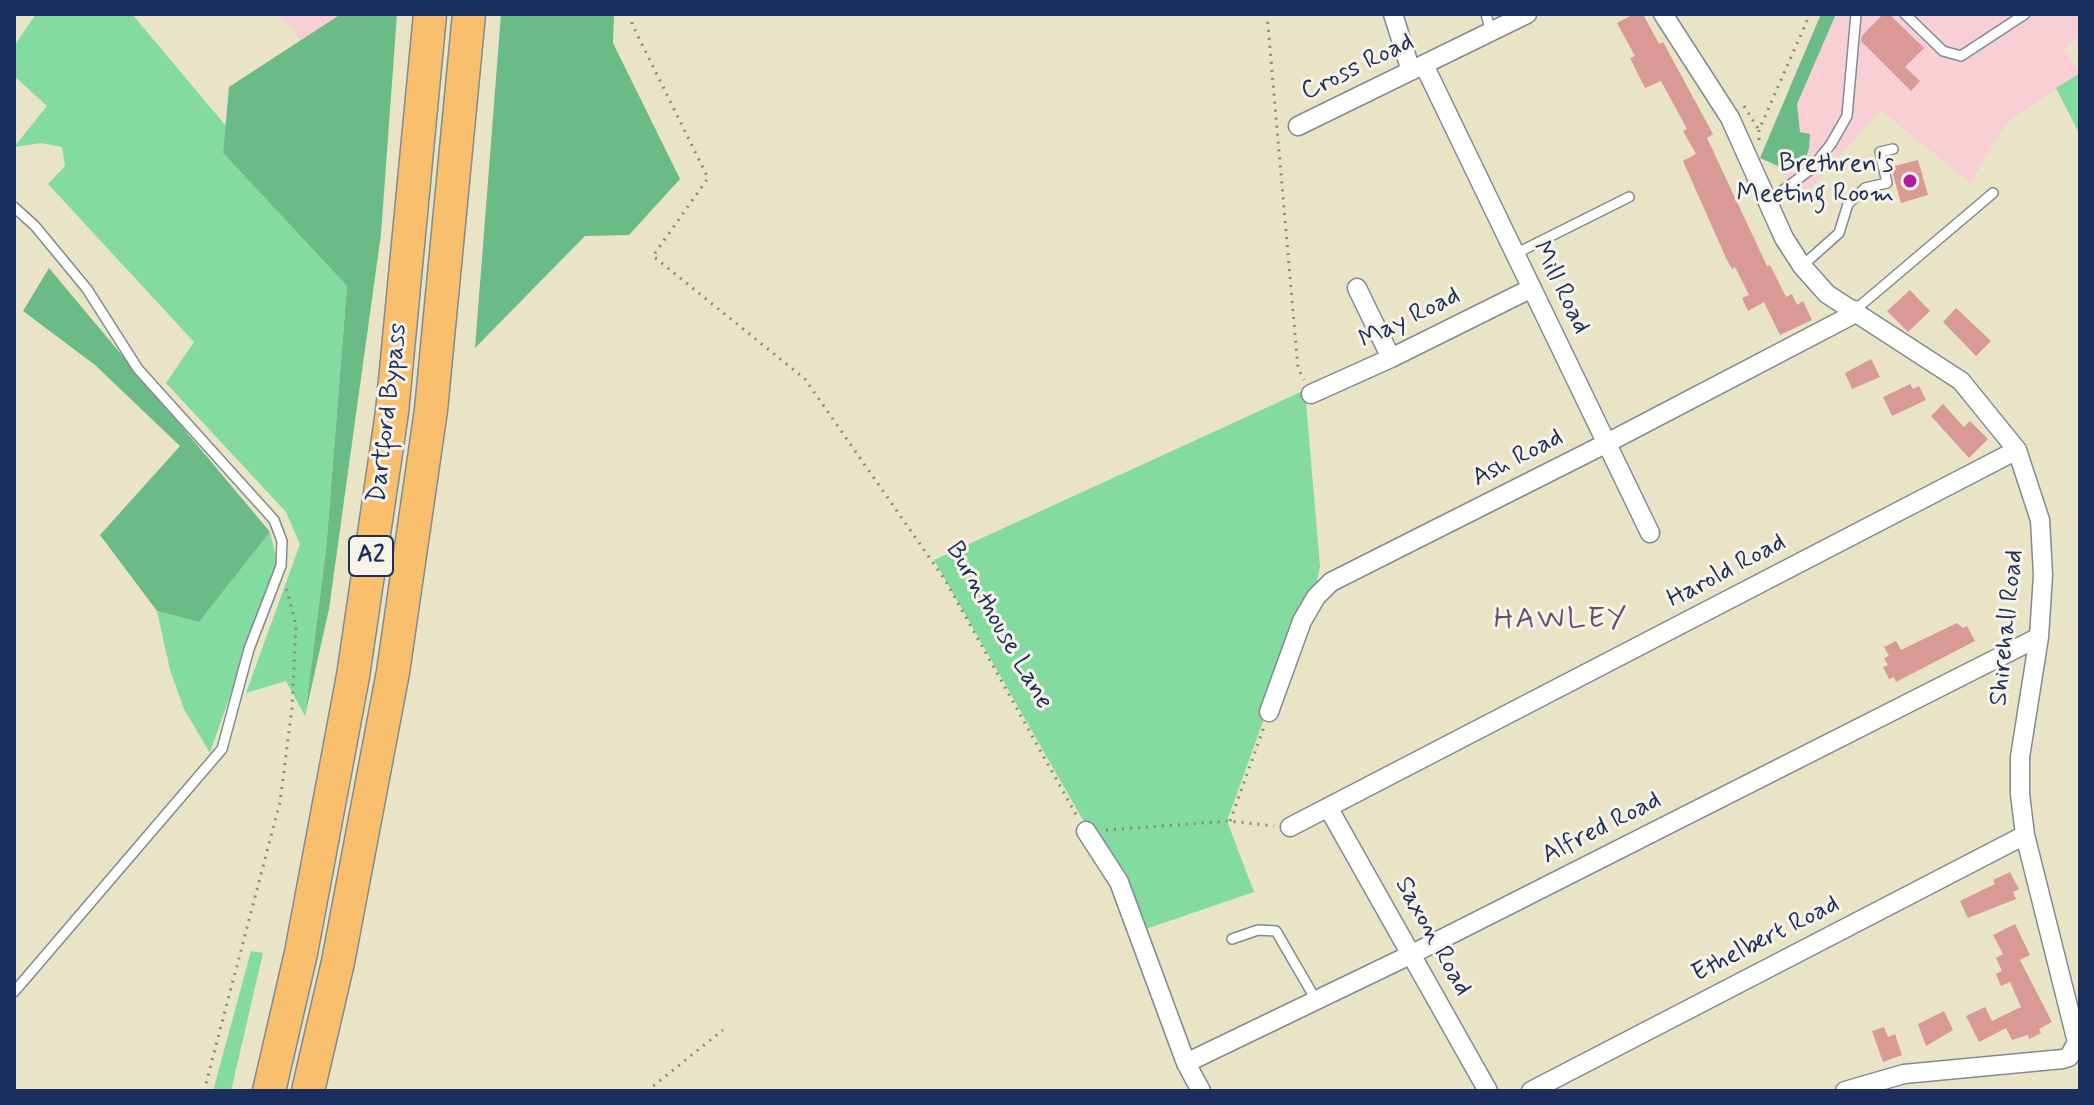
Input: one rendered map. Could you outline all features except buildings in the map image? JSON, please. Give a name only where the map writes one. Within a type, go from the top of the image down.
[{"type":"highway","name":"Dartford Bypass","points":[[269,1091],[301,953],[353,676],[392,412],[430,14]]},
{"type":"highway","name":"Dartford Bypass","points":[[308,1091],[338,962],[393,672],[431,410],[469,14]]},
{"type":"street","name":"Mill Road","points":[[1393,14],[1532,288],[1650,533]]},
{"type":"street","name":"Cross Road","points":[[1298,126],[1418,68],[1489,23],[1527,14]]},
{"type":"street","name":"Shirehall Road","points":[[1663,14],[1730,118],[1767,202],[1802,266],[1827,294],[1961,381],[2017,450],[2027,472],[2043,541],[2039,637],[2020,757],[2025,835],[2075,1022],[2077,1042],[2069,1057],[2051,1061],[1904,1074],[1845,1091]]},
{"type":"street","points":[[1357,288],[1391,358]]},
{"type":"street","name":"May Road","points":[[1311,394],[1532,288]]},
{"type":"street","name":"Ash Road","points":[[1269,712],[1302,621],[1316,597],[1331,582],[1607,443],[1850,316],[1855,310]]},
{"type":"street","name":"Harold Road","points":[[1290,827],[2017,450]]},
{"type":"street","name":"Alfred Road","points":[[1186,1063],[1412,954],[2039,637]]},
{"type":"street","name":"Saxon Road","points":[[1329,809],[1488,1091]]},
{"type":"street","points":[[1086,831],[1119,882],[1186,1063],[1201,1091]]},
{"type":"street","name":"Ethelbert Road","points":[[1531,1091],[2025,835]]},
{"type":"lane","points":[[1767,202],[1810,170],[1831,144],[1847,116],[1856,14]]},
{"type":"lane","points":[[1905,14],[1943,51],[1961,56],[2025,14]]},
{"type":"lane","points":[[1802,266],[1839,233],[1848,204],[1865,188],[1887,183],[1880,152],[1893,149]]},
{"type":"lane","points":[[1855,310],[1993,193]]},
{"type":"lane","points":[[1515,254],[1629,197]]},
{"type":"lane","points":[[14,207],[35,226],[87,289],[138,369],[274,520],[282,541],[281,566],[249,649],[222,749],[14,992]]},
{"type":"lane","points":[[1232,939],[1258,930],[1276,931],[1316,1000]]},
{"type":"path","name":"Burnthouse Lane","points":[[632,14],[632,24],[708,178],[653,256],[805,379],[945,580],[1086,831]]},
{"type":"path","points":[[1267,14],[1298,368],[1311,394]]},
{"type":"path","points":[[1750,158],[1758,145],[1759,130],[1810,14]]},
{"type":"path","points":[[1743,103],[1759,130]]},
{"type":"path","points":[[204,1091],[280,802],[292,708],[296,625],[281,566]]},
{"type":"path","points":[[1230,821],[1269,712]]},
{"type":"path","points":[[1086,831],[1230,821],[1290,827]]},
{"type":"path","points":[[647,1091],[723,1030]]},
{"type":"shaded area","points":[[280,14],[341,14],[301,40]]},
{"type":"shaded area","points":[[1821,14],[2080,14],[2080,36],[2064,49],[2080,73],[2008,121],[1970,183],[1881,110],[1794,207],[1794,195],[1782,172],[1760,158]]},
{"type":"green space","points":[[36,14],[132,14],[226,126],[223,153],[347,286],[326,550],[305,716],[286,681],[246,693],[300,544],[286,512],[166,383],[194,342],[48,184],[65,166],[62,147],[41,143],[14,147],[47,106],[14,76],[14,46]]},
{"type":"green space","points":[[341,14],[397,14],[381,234],[329,609],[305,716],[326,550],[347,286],[223,153],[229,87]]},
{"type":"green space","points":[[501,14],[614,14],[613,43],[680,179],[629,235],[585,236],[475,348]]},
{"type":"green space","points":[[1821,14],[1836,14],[1797,104],[1800,132],[1810,134],[1809,148],[1804,165],[1785,169],[1760,158]]},
{"type":"green space","points":[[2080,73],[2080,135],[2056,88]]},
{"type":"green space","points":[[49,268],[270,532],[199,622],[157,611],[100,535],[180,446],[95,365],[23,311]]},
{"type":"green space","points":[[1305,390],[1320,567],[1313,598],[1299,622],[1227,821],[1254,892],[1140,931],[1091,834],[934,560]]},
{"type":"green space","points":[[270,532],[277,561],[210,753],[184,709],[170,670],[157,611],[199,622]]},
{"type":"green space","points":[[251,951],[263,953],[231,1091],[213,1091]]},
{"type":"place","name":"Brethren's Meeting Room","points":[[1910,181]]},
{"type":"district","name":"HAWLEY","points":[[1561,621]]}]
